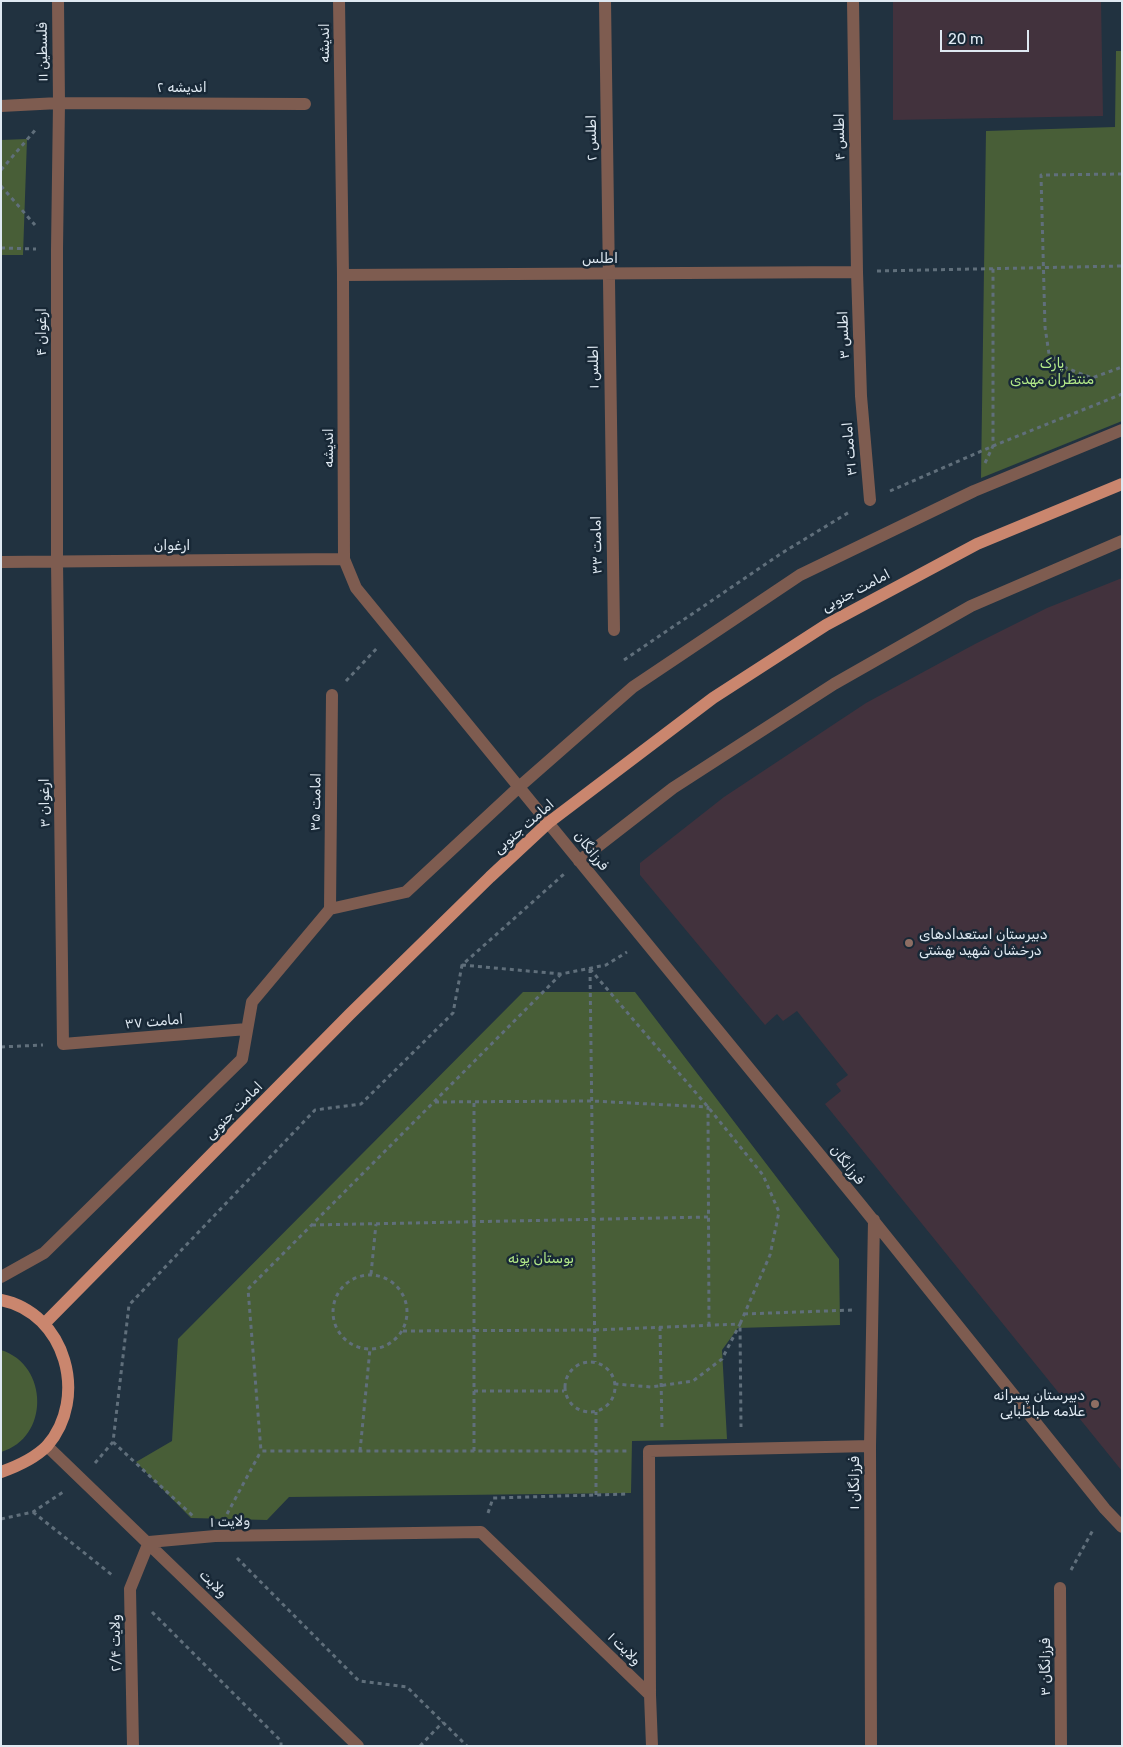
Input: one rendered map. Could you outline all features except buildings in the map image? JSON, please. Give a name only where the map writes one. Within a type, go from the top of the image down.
[{"type":"main road","name":"امامت جنوبی","points":[[44,1324],[350,1014],[548,823],[713,698],[826,624],[977,544],[1122,484]]},
{"type":"main road","points":[[1,1300],[10,1302],[33,1314],[53,1335],[66,1362],[69,1391],[63,1420],[47,1446],[24,1464],[1,1472]]},
{"type":"street","name":"فلسطین ۱۱","points":[[58,1],[59,103]]},
{"type":"street","name":"اندیشه","points":[[339,1],[343,275],[344,559],[356,588],[548,823]]},
{"type":"street","name":"اطلس ۲","points":[[605,1],[608,274]]},
{"type":"street","name":"اطلس ۴","points":[[853,1],[857,272]]},
{"type":"street","name":"اندیشه ۲","points":[[1,106],[59,103],[305,104]]},
{"type":"street","name":"ارغوان ۴","points":[[58,562],[57,249],[59,103]]},
{"type":"street","name":"اطلس","points":[[343,275],[857,272]]},
{"type":"street","name":"اطلس ۳","points":[[857,272],[861,396]]},
{"type":"street","name":"اطلس ۱","points":[[608,274],[610,460]]},
{"type":"street","name":"امامت ۳۱","points":[[861,396],[870,500]]},
{"type":"street","points":[[1,1277],[44,1253],[242,1059],[252,1002],[330,909],[406,892],[519,787],[633,687],[800,575],[974,491],[1122,430]]},
{"type":"street","name":"امامت ۳۳","points":[[610,460],[614,630]]},
{"type":"street","points":[[580,861],[673,788],[834,684],[971,606],[1122,540]]},
{"type":"street","name":"ارغوان","points":[[1,562],[344,559]]},
{"type":"street","name":"ارغوان ۳","points":[[58,562],[63,1044]]},
{"type":"street","name":"امامت ۳۵","points":[[330,909],[332,695]]},
{"type":"street","name":"فرزانگان","points":[[548,823],[874,1220],[1122,1527]]},
{"type":"street","name":"امامت ۳۷","points":[[63,1044],[247,1029]]},
{"type":"street","name":"فرزانگان ۱","points":[[871,1746],[870,1446],[874,1220]]},
{"type":"street","name":"ولایت","points":[[47,1446],[149,1542],[358,1746]]},
{"type":"street","points":[[649,1451],[870,1446]]},
{"type":"street","name":"ولایت ۱","points":[[649,1451],[650,1695]]},
{"type":"street","name":"ولایت ۱","points":[[149,1542],[215,1536],[481,1532],[650,1695]]},
{"type":"street","name":"ولایت ۲/۴","points":[[133,1746],[130,1590],[149,1542]]},
{"type":"street","name":"فرزانگان ۳","points":[[1060,1588],[1061,1746]]},
{"type":"street","points":[[650,1695],[652,1746]]},
{"type":"path","points":[[1,170],[59,103]]},
{"type":"path","points":[[1122,174],[1041,175],[1045,327],[1049,354],[1066,368],[1092,378],[1122,367]]},
{"type":"path","points":[[1,186],[57,249]]},
{"type":"path","points":[[1,248],[57,249]]},
{"type":"path","points":[[857,272],[1122,266]]},
{"type":"path","points":[[974,491],[993,446],[993,268]]},
{"type":"path","points":[[614,630],[633,687]]},
{"type":"path","points":[[332,695],[392,633]]},
{"type":"path","points":[[1,1519],[33,1512],[82,1480],[113,1442],[129,1305],[315,1110],[361,1104],[453,1013],[462,965],[580,861]]},
{"type":"path","points":[[462,965],[561,974],[606,965],[644,940]]},
{"type":"path","points":[[590,969],[594,1362]]},
{"type":"path","points":[[590,969],[708,1106],[764,1175],[779,1212],[770,1255],[740,1324],[722,1359],[693,1381],[651,1387],[616,1384]]},
{"type":"path","points":[[215,1536],[261,1451],[248,1289],[561,974]]},
{"type":"path","points":[[1,1047],[63,1044]]},
{"type":"path","points":[[434,1102],[592,1100],[708,1106]]},
{"type":"path","points":[[474,1101],[474,1451]]},
{"type":"path","points":[[708,1106],[709,1326]]},
{"type":"path","points":[[312,1225],[708,1217]]},
{"type":"path","points":[[371,1274],[376,1224]]},
{"type":"path","points":[[371,1274],[389,1279],[403,1293],[408,1312],[403,1331],[389,1344],[370,1349],[352,1344],[338,1330],[333,1311],[338,1293],[352,1279],[371,1274]]},
{"type":"path","points":[[744,1314],[872,1310]]},
{"type":"path","points":[[403,1331],[594,1330],[740,1324]]},
{"type":"path","points":[[740,1324],[741,1448]]},
{"type":"path","points":[[660,1327],[662,1450]]},
{"type":"path","points":[[360,1451],[370,1349]]},
{"type":"path","points":[[594,1362],[609,1369],[616,1384],[612,1400],[601,1411],[596,1412],[585,1413],[571,1405],[564,1391],[567,1375],[579,1364],[594,1362]]},
{"type":"path","points":[[474,1391],[564,1391]]},
{"type":"path","points":[[596,1412],[596,1494]]},
{"type":"path","points":[[113,1442],[215,1536],[359,1682],[407,1686],[467,1746]]},
{"type":"path","points":[[261,1451],[649,1451]]},
{"type":"path","points":[[481,1532],[493,1498],[649,1493]]},
{"type":"path","points":[[1060,1588],[1105,1508]]},
{"type":"path","points":[[33,1512],[130,1590],[281,1741],[281,1746]]},
{"type":"path","points":[[420,1746],[443,1722]]},
{"type":"shaded area","points":[[893,1],[1101,1],[1103,116],[893,120]]},
{"type":"shaded area","name":"دبیرستان استعدادهای درخشان شهید بهشتی","points":[[1122,578],[1122,1471],[825,1104],[841,1091],[836,1084],[848,1075],[797,1011],[783,1021],[777,1014],[765,1025],[640,875],[640,863],[724,797],[866,703],[975,644],[1047,608]]},
{"type":"green space","name":"پارک منتظران مهدی","points":[[1116,51],[1122,51],[1122,421],[981,478],[986,131],[1115,127]]},
{"type":"green space","points":[[27,139],[23,255],[1,255],[1,140]]},
{"type":"green space","name":"بوستان پونه","points":[[523,992],[635,992],[839,1259],[840,1325],[738,1328],[722,1350],[727,1439],[632,1441],[631,1493],[289,1497],[267,1520],[191,1518],[136,1462],[172,1441],[178,1339]]},
{"type":"green space","points":[[1,1350],[17,1358],[28,1370],[35,1385],[37,1401],[35,1418],[28,1432],[17,1444],[1,1452]]},
{"type":"place","name":"دبیرستان استعدادهای درخشان شهید بهشتی","points":[[909,943]]},
{"type":"place","name":"دبیرستان پسرانه علامه طباطبایی","points":[[1095,1404]]}]
